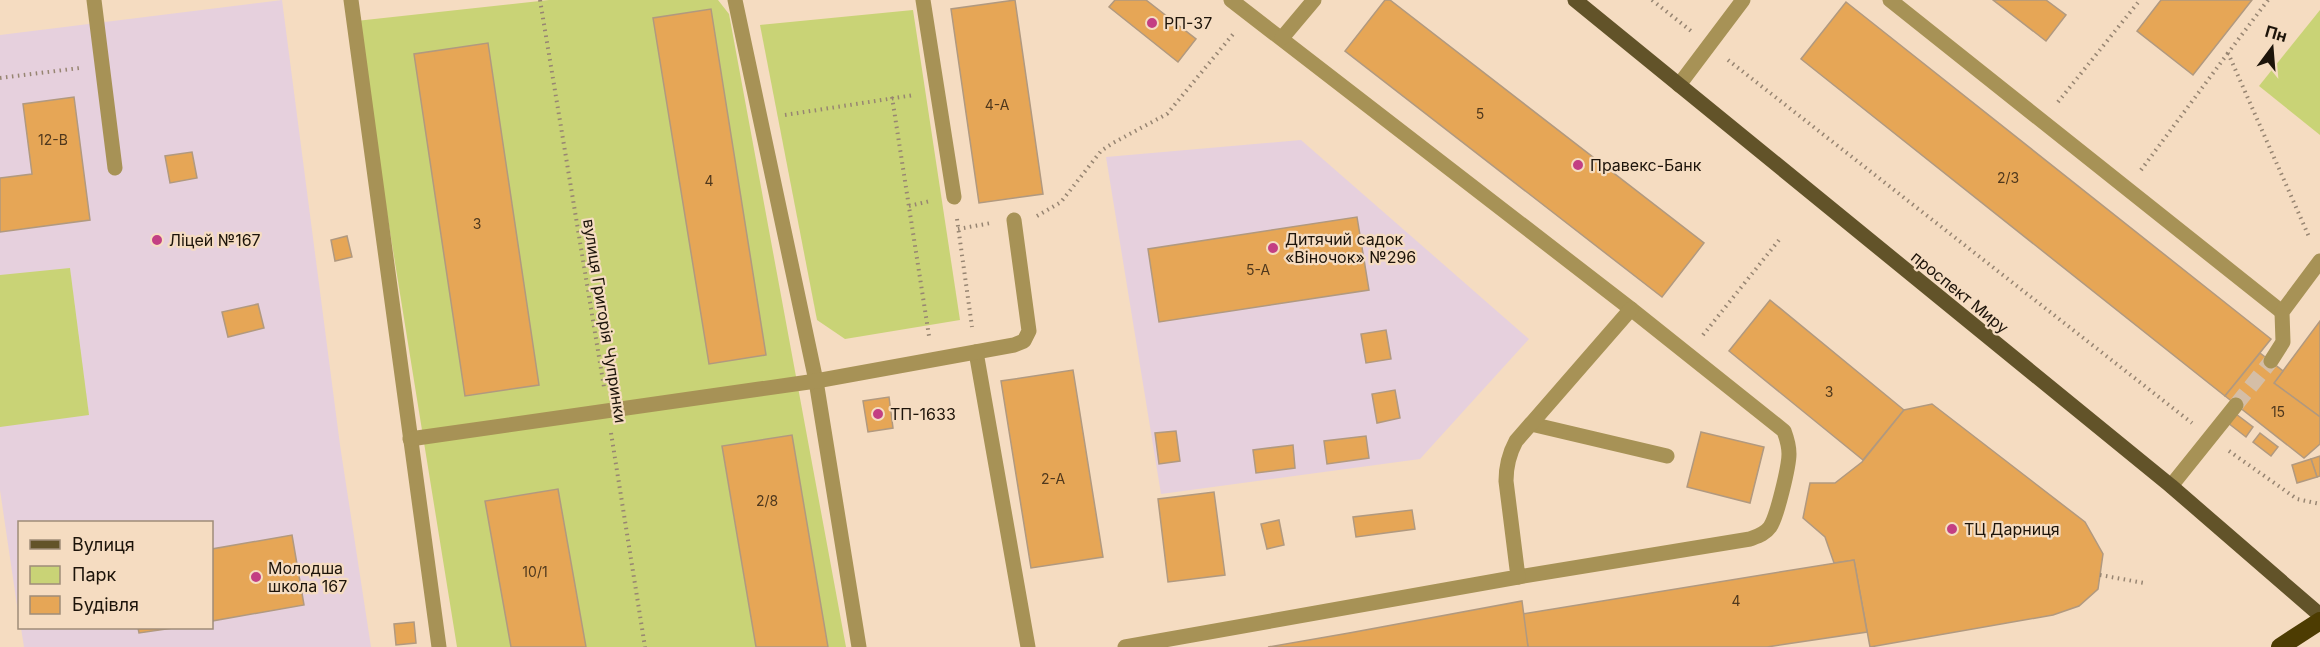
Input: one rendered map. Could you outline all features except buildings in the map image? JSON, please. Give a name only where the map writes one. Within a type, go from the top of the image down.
[{"type":"highway","points":[[2280,647],[2320,622]]},
{"type":"highway","points":[[2306,647],[2320,622]]},
{"type":"main road","name":"проспект Миру","points":[[1575,0],[2171,486],[2320,615]]},
{"type":"lane","points":[[94,0],[115,168]]},
{"type":"lane","points":[[351,0],[439,647]]},
{"type":"lane","points":[[735,0],[816,381],[859,647]]},
{"type":"lane","points":[[923,0],[954,197]]},
{"type":"lane","points":[[1125,647],[1518,577],[1750,539],[1762,535],[1770,526],[1789,457],[1784,431],[1631,309],[1232,0]]},
{"type":"lane","points":[[1282,38],[1314,0]]},
{"type":"lane","points":[[1679,85],[1743,0]]},
{"type":"lane","points":[[1890,0],[2282,312]]},
{"type":"lane","points":[[410,439],[816,381],[1014,345],[1024,340],[1029,331],[1014,220]]},
{"type":"lane","points":[[2271,361],[2283,342],[2282,312],[2320,262]]},
{"type":"lane","points":[[1518,577],[1506,465],[1516,441],[1631,309]]},
{"type":"lane","points":[[976,352],[1028,647]]},
{"type":"lane","points":[[2171,486],[2236,405]]},
{"type":"lane","points":[[1531,424],[1667,456]]},
{"type":"path","name":"вулиця Григорія Чупринки","points":[[540,0],[645,647]]},
{"type":"path","points":[[1652,0],[2210,437],[2297,500],[2320,504]]},
{"type":"path","points":[[2042,122],[2140,0]]},
{"type":"path","points":[[2127,189],[2268,0]]},
{"type":"path","points":[[958,229],[1039,215],[1061,202],[1101,151],[1113,142],[1167,114],[1250,14]]},
{"type":"path","points":[[2228,53],[2320,262]]},
{"type":"path","points":[[0,78],[102,66]]},
{"type":"path","points":[[761,119],[937,91]]},
{"type":"path","points":[[892,96],[933,359]]},
{"type":"path","points":[[954,197],[976,352]]},
{"type":"path","points":[[1687,354],[1779,240]]},
{"type":"path","points":[[2100,575],[2144,584]]},
{"type":"shaded area","name":"Ліцей №167","points":[[282,0],[340,445],[371,647],[24,647],[21,629],[213,629],[213,521],[18,521],[18,612],[0,490],[0,35]]},
{"type":"shaded area","name":"Дитячий садок «Віночок» №296","points":[[1301,140],[1529,339],[1420,459],[1161,494],[1106,157]]},
{"type":"green space","points":[[549,0],[718,0],[729,14],[846,647],[828,647],[792,435],[722,447],[756,647],[586,647],[558,489],[485,501],[511,647],[457,647],[356,21]]},
{"type":"green space","points":[[913,10],[960,320],[845,339],[817,320],[760,25]]},
{"type":"green space","points":[[2320,10],[2320,135],[2259,86]]},
{"type":"green space","points":[[70,268],[89,415],[0,427],[0,275]]},
{"type":"tunnel","points":[[2236,405],[2271,361]]},
{"type":"place","name":"РП-37","points":[[1152,23]]},
{"type":"place","name":"Правекс-Банк","points":[[1578,165]]},
{"type":"place","name":"Ліцей №167","points":[[157,240]]},
{"type":"place","name":"Дитячий садок «Віночок» №296","points":[[1273,248]]},
{"type":"place","name":"ТП-1633","points":[[878,414]]},
{"type":"place","name":"ТЦ Дарниця","points":[[1952,529]]},
{"type":"place","name":"Молодша школа 167","points":[[256,577]]}]
